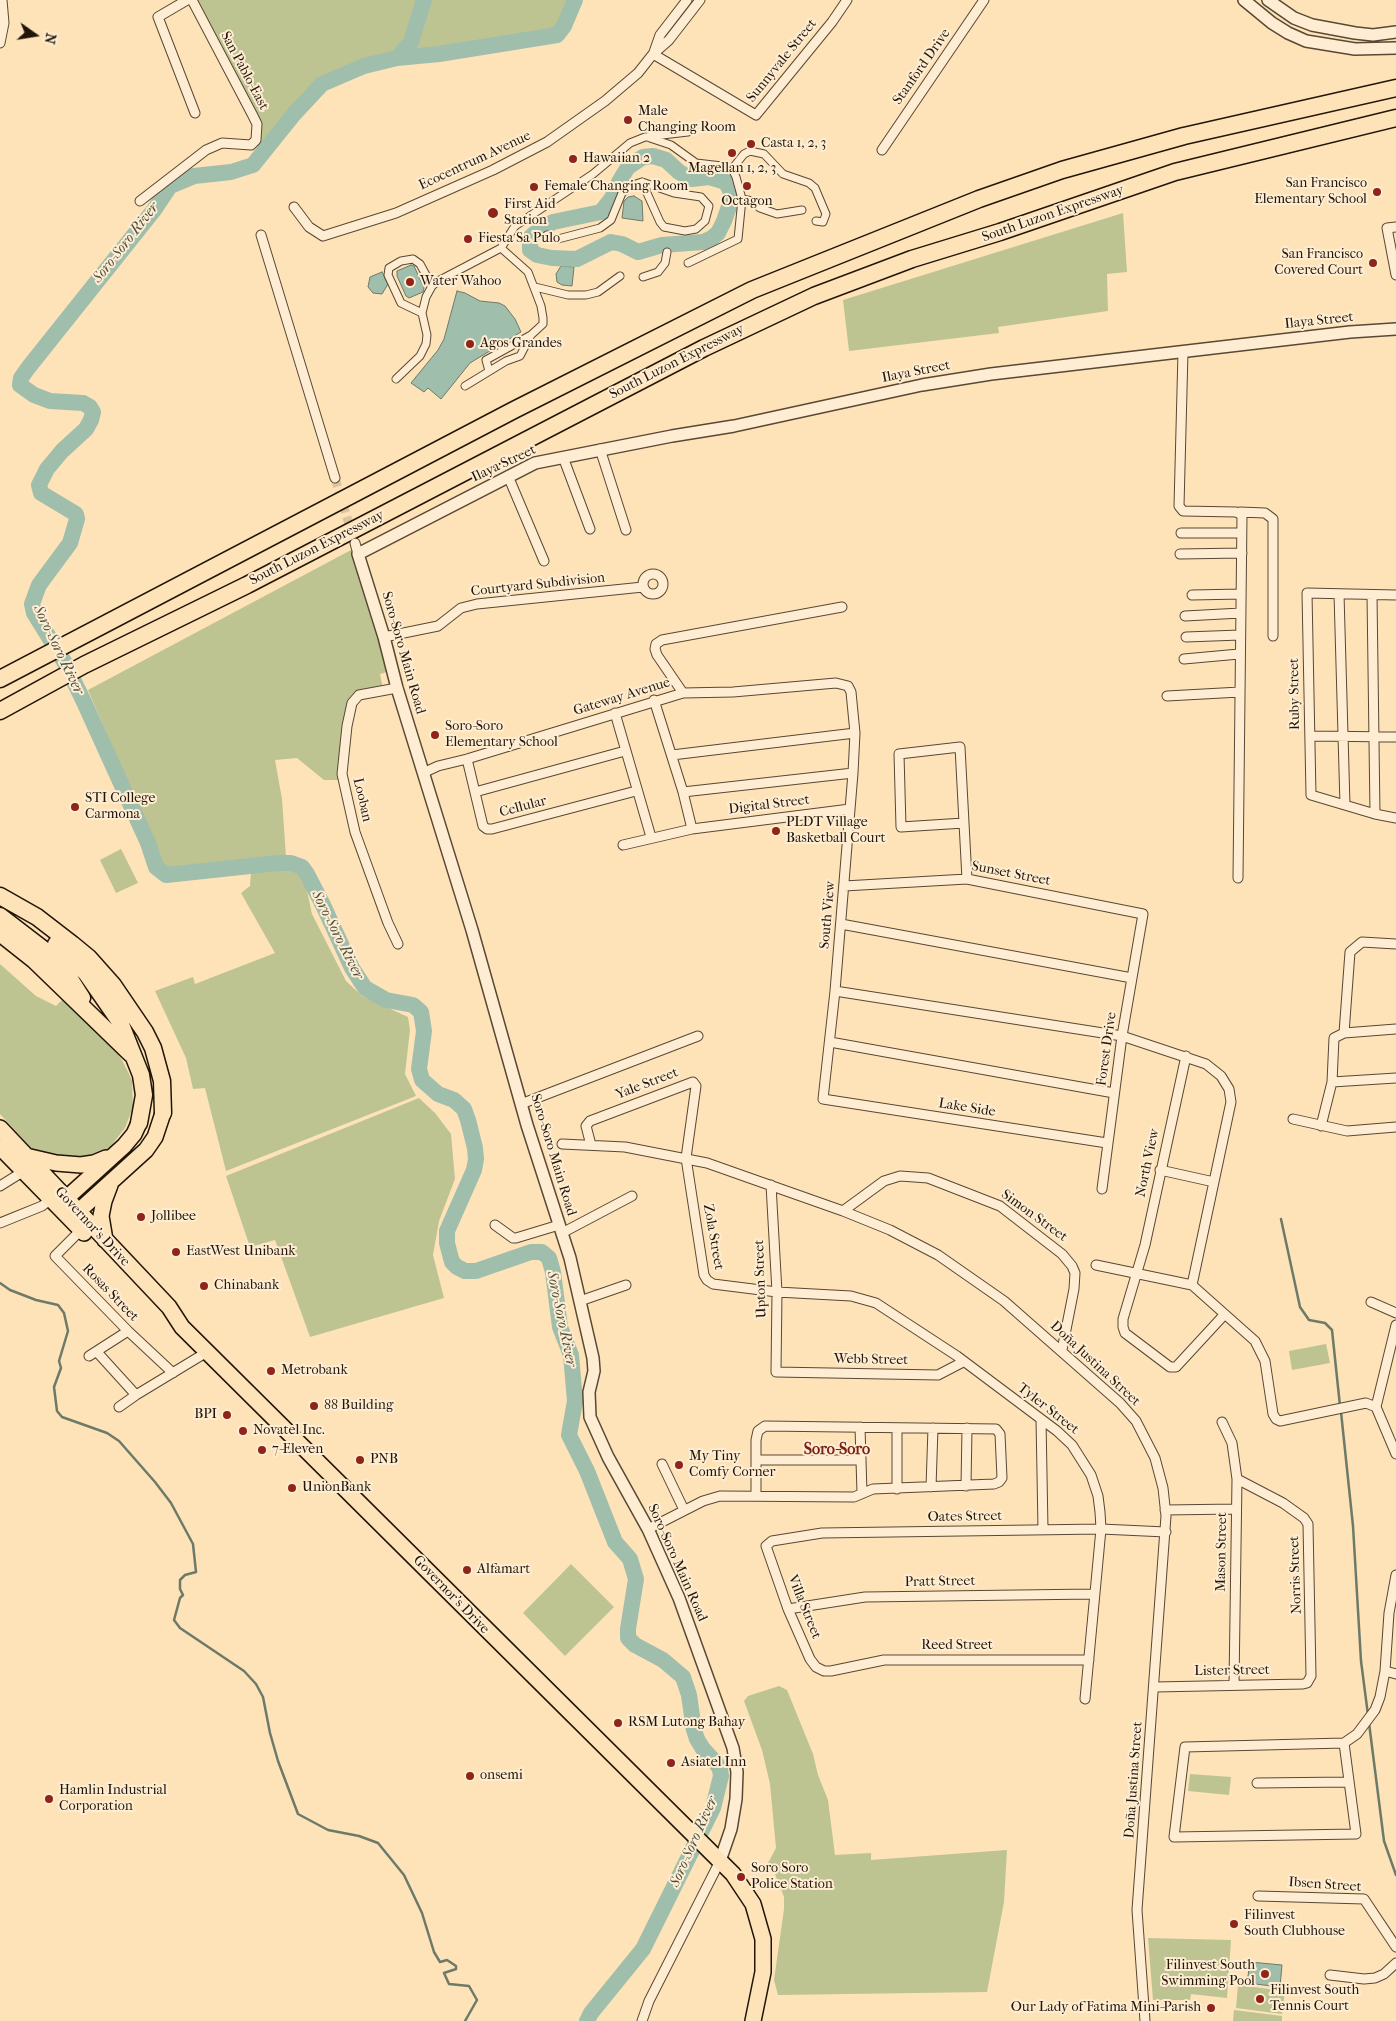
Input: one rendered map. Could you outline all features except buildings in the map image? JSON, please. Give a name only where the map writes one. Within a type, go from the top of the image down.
[{"type":"highway","points":[[0,679],[574,379],[752,290],[786,275],[979,199],[1062,170],[1184,136],[1396,88]]},
{"type":"highway","name":"South Luzon Expressway","points":[[0,711],[52,681],[256,580],[704,348],[814,296],[912,259],[1000,232],[1175,172],[1396,118]]},
{"type":"highway","points":[[0,670],[27,665]]},
{"type":"highway","points":[[0,896],[36,917],[81,951],[97,966],[113,985],[145,1032],[153,1048],[162,1081],[163,1113],[158,1129],[150,1144],[74,1215]]},
{"type":"highway","points":[[0,907],[28,921],[65,952],[84,971],[120,1022],[143,1085],[143,1106],[139,1123],[129,1140],[115,1155],[58,1202]]},
{"type":"highway","points":[[0,916],[43,949],[63,968],[95,1021]]},
{"type":"highway","points":[[0,933],[34,960],[134,1058]]},
{"type":"highway","name":"Governor's Drive","points":[[0,1128],[25,1164],[58,1202],[107,1243],[169,1307],[182,1328]]},
{"type":"highway","name":"Governor's Drive","points":[[0,1147],[25,1164]]},
{"type":"highway","points":[[25,1164],[56,1163],[82,1165],[115,1155]]},
{"type":"highway","points":[[107,1243],[102,1229],[101,1216],[104,1201],[112,1181]]},
{"type":"highway","name":"Governor's Drive","points":[[74,1215],[81,1230],[162,1314],[182,1328],[207,1352],[717,1857],[744,1889],[756,1913],[764,1947],[763,1972],[753,2021]]},
{"type":"street","points":[[0,43],[4,23],[2,0]]},
{"type":"street","points":[[186,0],[158,18],[195,112]]},
{"type":"street","name":"San Pablo-East","points":[[140,201],[206,150],[222,144],[251,146],[256,140],[257,124],[192,0]]},
{"type":"street","name":"Ecocentrum Avenue","points":[[653,54],[660,35],[687,0]]},
{"type":"street","name":"Ecocentrum Avenue","points":[[294,207],[309,227],[323,236],[396,213],[493,170],[547,142],[605,101],[638,73],[653,54],[669,40],[700,0]]},
{"type":"street","name":"Sunnyvale Street","points":[[653,54],[756,115],[832,22],[847,0]]},
{"type":"street","name":"Stanford Drive","points":[[882,150],[984,0]]},
{"type":"street","points":[[1244,0],[1272,23],[1306,41],[1355,49],[1396,48]]},
{"type":"street","points":[[1268,0],[1294,18],[1312,25],[1373,35],[1396,32]]},
{"type":"street","points":[[396,379],[420,356],[426,344],[427,335],[422,313],[432,286],[444,277],[501,248],[515,226],[593,174],[630,143],[645,137],[688,132]]},
{"type":"street","points":[[645,137],[671,145],[696,163],[732,169],[736,177],[742,199],[738,239],[688,263]]},
{"type":"street","points":[[732,169],[744,154],[750,151],[764,154],[783,174],[810,183],[815,188],[826,214],[823,222],[818,223],[816,221]]},
{"type":"street","points":[[547,235],[550,238],[558,239],[600,228],[611,220],[622,193],[630,186],[642,182],[674,193],[701,197],[709,206],[705,221],[696,229],[685,231],[664,227],[642,182]]},
{"type":"street","points":[[742,199],[752,201],[760,208],[777,214],[802,210]]},
{"type":"street","points":[[1396,227],[1387,228],[1396,275]]},
{"type":"street","points":[[261,234],[335,478]]},
{"type":"street","points":[[489,371],[486,360],[531,335],[542,324],[543,318],[528,272],[501,248]]},
{"type":"street","points":[[643,277],[658,272],[665,263],[667,252]]},
{"type":"street","points":[[422,313],[401,303],[388,275],[389,268],[401,261],[413,259],[420,264],[432,286]]},
{"type":"street","points":[[534,286],[568,295],[586,295],[598,292],[620,276]]},
{"type":"street","name":"Ilaya Street","points":[[456,503],[535,463],[734,426],[922,385],[991,374],[1350,332],[1396,329]]},
{"type":"street","points":[[465,386],[506,361],[520,356],[531,335]]},
{"type":"street","points":[[1183,352],[1179,506],[1183,511],[1265,513],[1273,519],[1273,636]]},
{"type":"street","points":[[600,450],[626,530]]},
{"type":"street","points":[[562,457],[590,528]]},
{"type":"street","points":[[508,476],[544,561]]},
{"type":"street","name":"Soro-Soro Main Road","points":[[456,503],[357,549],[384,637],[396,688],[472,930],[521,1104],[570,1258],[593,1358],[594,1371],[589,1392],[590,1417],[608,1457],[648,1529],[679,1598],[733,1748],[737,1772],[736,1800],[730,1830],[717,1857]]},
{"type":"street","points":[[1238,878],[1239,654],[1242,552],[1242,515],[1240,512]]},
{"type":"street","points":[[1181,533],[1241,534]]},
{"type":"street","points":[[1180,554],[1242,552]]},
{"type":"street","name":"Courtyard Subdivision","points":[[384,637],[438,626],[460,608],[477,604],[644,587]]},
{"type":"street","name":"Ruby Street","points":[[1338,594],[1307,593],[1311,795],[1345,805]]},
{"type":"street","points":[[1192,595],[1240,594]]},
{"type":"street","points":[[1396,595],[1338,594],[1345,805],[1396,818]]},
{"type":"street","points":[[1372,595],[1375,814]]},
{"type":"street","points":[[683,693],[657,655],[656,644],[662,640],[842,607]]},
{"type":"street","points":[[1185,616],[1241,613]]},
{"type":"street","points":[[1186,637],[1240,635]]},
{"type":"street","points":[[1184,659],[1239,654]]},
{"type":"street","name":"Gateway Avenue","points":[[423,772],[445,763],[467,759],[654,700],[683,693],[733,692],[843,684],[848,686],[852,692],[855,733]]},
{"type":"street","name":"Looban","points":[[396,688],[359,695],[352,703],[347,726],[342,774],[355,832],[388,923],[398,944]]},
{"type":"street","points":[[1167,696],[1240,692]]},
{"type":"street","points":[[654,700],[683,792],[692,829]]},
{"type":"street","points":[[615,712],[636,791],[651,837]]},
{"type":"street","points":[[672,755],[855,733]]},
{"type":"street","name":"South View","points":[[823,1099],[841,924],[855,733]]},
{"type":"street","points":[[1310,736],[1396,737]]},
{"type":"street","points":[[964,823],[901,827],[899,754],[960,747],[967,879]]},
{"type":"street","points":[[475,792],[626,751]]},
{"type":"street","name":"Cellular","points":[[467,759],[483,826],[492,829],[636,791]]},
{"type":"street","points":[[683,792],[853,773]]},
{"type":"street","name":"Digital Street","points":[[623,845],[692,829],[850,809]]},
{"type":"street","name":"Sunset Street","points":[[844,886],[967,879],[1143,914]]},
{"type":"street","name":"Forest Drive","points":[[1102,1189],[1122,1036],[1143,914]]},
{"type":"street","points":[[841,924],[1132,978]]},
{"type":"street","points":[[1344,1033],[1350,952],[1362,942],[1396,944]]},
{"type":"street","points":[[835,991],[1122,1036],[1206,1064],[1221,1076],[1229,1089],[1232,1102],[1192,1285]]},
{"type":"street","points":[[1321,1126],[1332,1082],[1334,1038],[1344,1033],[1396,1029]]},
{"type":"street","points":[[521,1104],[698,1036]]},
{"type":"street","points":[[830,1042],[1114,1093]]},
{"type":"street","name":"North View","points":[[1186,1056],[1145,1245],[1122,1327],[1125,1333],[1170,1367],[1176,1367],[1181,1364],[1224,1315]]},
{"type":"street","points":[[1332,1082],[1396,1078]]},
{"type":"street","name":"Yale Street","points":[[591,1145],[586,1126],[590,1121],[693,1082],[696,1086],[686,1158]]},
{"type":"street","name":"Lake Side","points":[[823,1099],[1107,1143]]},
{"type":"street","points":[[1293,1119],[1347,1131],[1396,1127]]},
{"type":"street","name":"Doña Justina Street","points":[[562,1144],[625,1147],[686,1158],[717,1166],[843,1211],[890,1230],[952,1264],[1004,1300],[1120,1403],[1136,1421],[1155,1458],[1163,1488],[1166,1532],[1137,1910],[1145,2021]]},
{"type":"street","name":"Zola Street","points":[[686,1158],[704,1275],[707,1280],[713,1284],[776,1292]]},
{"type":"street","points":[[0,1186],[25,1164]]},
{"type":"street","points":[[1160,1170],[1214,1182]]},
{"type":"street","name":"Simon Street","points":[[843,1211],[884,1181],[900,1176],[928,1178],[984,1198],[1000,1206],[1062,1254],[1072,1266],[1075,1273],[1074,1289],[1062,1350]]},
{"type":"street","name":"Upton Street","points":[[771,1185],[776,1292],[776,1372]]},
{"type":"street","points":[[496,1226],[513,1238],[561,1229],[632,1196]]},
{"type":"street","points":[[0,1223],[42,1206],[58,1202]]},
{"type":"street","name":"Rosas Street","points":[[81,1230],[55,1256],[128,1331],[173,1373]]},
{"type":"street","points":[[1096,1265],[1192,1285],[1255,1341],[1264,1361],[1273,1414],[1276,1419],[1280,1421],[1366,1403],[1376,1407]]},
{"type":"street","points":[[580,1301],[626,1285]]},
{"type":"street","name":"Tyler Street","points":[[776,1292],[851,1296],[869,1300],[886,1309],[963,1362],[1068,1440],[1086,1464],[1098,1496],[1101,1528],[1085,1699]]},
{"type":"street","points":[[1371,1302],[1396,1312]]},
{"type":"street","points":[[1396,1325],[1376,1407],[1396,1454]]},
{"type":"street","points":[[128,1331],[93,1354],[136,1395]]},
{"type":"street","points":[[119,1407],[207,1352]]},
{"type":"street","name":"Webb Street","points":[[776,1372],[938,1375],[963,1362]]},
{"type":"street","points":[[1041,1419],[1043,1529]]},
{"type":"street","name":"Mason Street","points":[[1222,1422],[1232,1443],[1237,1479],[1234,1684]]},
{"type":"street","points":[[648,1529],[710,1498],[756,1496],[854,1497],[873,1490],[966,1486],[999,1482],[1003,1474],[1001,1437],[999,1430],[967,1428],[795,1425],[762,1427],[757,1435],[756,1496]]},
{"type":"street","points":[[860,1427],[862,1493]]},
{"type":"street","points":[[897,1428],[897,1489]]},
{"type":"street","points":[[931,1487],[933,1428]]},
{"type":"street","points":[[966,1486],[967,1428]]},
{"type":"street","points":[[756,1460],[861,1460]]},
{"type":"street","points":[[662,1464],[684,1510]]},
{"type":"street","name":"Norris Street","points":[[1237,1479],[1283,1503],[1304,1518],[1308,1524],[1312,1672],[1310,1680]]},
{"type":"street","points":[[1165,1510],[1236,1509]]},
{"type":"street","name":"Oates Street","points":[[767,1544],[822,1533],[1101,1528],[1166,1532]]},
{"type":"street","name":"Villa Street","points":[[767,1544],[767,1551],[788,1609],[810,1659],[816,1667],[827,1671]]},
{"type":"street","points":[[1344,1742],[1356,1834],[1174,1837],[1185,1747],[1344,1742],[1357,1734],[1375,1710],[1385,1671],[1390,1613],[1396,1575]]},
{"type":"street","name":"Pratt Street","points":[[788,1609],[865,1597],[1094,1594]]},
{"type":"street","name":"Reed Street","points":[[827,1671],[884,1660],[1089,1660]]},
{"type":"street","points":[[1385,1671],[1396,1674]]},
{"type":"street","name":"Lister Street","points":[[1155,1686],[1303,1684],[1310,1680]]},
{"type":"street","points":[[1257,1783],[1350,1782]]},
{"type":"street","points":[[642,2021],[649,2001],[717,1857]]},
{"type":"street","name":"Ibsen Street","points":[[1258,1896],[1364,1899],[1396,1947]]},
{"type":"street","points":[[1330,1975],[1364,1979],[1375,1978],[1384,1974],[1396,1962]]},
{"type":"green space","points":[[196,0],[575,0],[564,26],[557,35],[439,54],[397,58],[364,66],[322,84],[294,114],[253,165],[259,140],[260,120]]},
{"type":"green space","points":[[1123,213],[1127,272],[1107,274],[1108,311],[998,327],[999,333],[849,351],[843,300]]},
{"type":"green space","points":[[351,550],[390,671],[380,674],[383,689],[357,694],[339,780],[324,780],[297,758],[275,760],[282,799],[286,857],[165,869],[88,690]]},
{"type":"green space","points":[[121,849],[138,883],[116,893],[100,860]]},
{"type":"green space","points":[[284,869],[297,872],[306,886],[312,914],[346,981],[362,996],[408,1017],[410,1030],[405,1074],[416,1096],[226,1171],[205,1088],[193,1089],[186,1058],[155,991],[193,977],[195,984],[275,953],[241,893],[250,886],[251,873]]},
{"type":"green space","points":[[0,964],[36,996],[56,1006],[62,1000],[108,1038],[132,1080],[133,1107],[125,1128],[110,1147],[92,1158],[55,1156],[32,1149],[0,1114]]},
{"type":"green space","points":[[419,1098],[435,1113],[451,1134],[455,1179],[439,1221],[433,1255],[444,1298],[310,1337],[275,1240],[250,1247],[226,1176]]},
{"type":"green space","points":[[1326,1344],[1330,1363],[1292,1370],[1289,1351]]},
{"type":"green space","points":[[571,1564],[614,1607],[565,1656],[523,1613]]},
{"type":"green space","points":[[779,1686],[787,1690],[813,1754],[818,1775],[828,1800],[835,1855],[871,1853],[871,1860],[1007,1850],[1004,1902],[987,1992],[778,1995],[774,1980],[784,1897],[775,1874],[767,1865],[776,1848],[770,1784],[762,1750],[744,1701],[748,1696]]},
{"type":"green space","points":[[1190,1774],[1231,1777],[1229,1795],[1188,1791]]},
{"type":"green space","points":[[1148,1938],[1231,1940],[1227,1998],[1191,1994],[1190,2000],[1153,2000]]},
{"type":"green space","name":"Filinvest South Tennis Court","points":[[1238,1985],[1285,1991],[1282,2014],[1236,2008]]},
{"type":"green space","points":[[1234,2010],[1282,2016],[1282,2021],[1233,2021]]},
{"type":"shaded area","points":[[634,196],[642,201],[643,221],[622,218],[624,201],[628,197]]},
{"type":"shaded area","name":"Water Wahoo","points":[[411,265],[414,266],[424,288],[423,292],[409,298],[406,296],[397,276],[397,271]]},
{"type":"shaded area","points":[[561,266],[574,267],[572,286],[562,285],[557,282],[556,274]]},
{"type":"shaded area","points":[[382,272],[388,284],[382,294],[373,293],[368,287],[370,277]]},
{"type":"shaded area","name":"Agos Grandes","points":[[457,291],[480,301],[499,303],[505,306],[515,319],[521,332],[470,363],[441,399],[428,388],[424,392],[411,383],[438,350],[444,339]]},
{"type":"shaded area","name":"Filinvest South Swimming Pool","points":[[1250,1962],[1282,1965],[1280,1987],[1247,1983]]},
{"type":"waterway","points":[[397,58],[411,42],[424,0]]},
{"type":"waterway","name":"Soro-Soro River","points":[[575,0],[564,26],[557,35],[439,54],[397,58],[364,66],[322,84],[294,114],[253,165],[231,172],[194,176],[170,186],[154,210],[28,368],[21,378],[20,385],[34,395],[50,401],[83,403],[90,407],[93,412],[86,429],[62,451],[47,469],[39,485],[41,493],[76,514],[77,519],[70,543],[39,585],[32,604],[34,613],[65,663],[84,702],[148,843],[156,867],[166,875],[278,863],[291,863],[302,867],[323,905],[352,968],[365,988],[386,1000],[413,1005],[421,1012],[424,1031],[419,1069],[422,1080],[438,1094],[454,1100],[464,1109],[475,1148],[476,1159],[474,1170],[447,1231],[447,1243],[452,1262],[465,1271],[476,1271],[531,1252],[542,1252],[549,1258],[553,1272],[560,1327],[571,1355],[575,1401],[569,1435],[587,1471],[615,1542],[630,1559],[636,1579],[628,1638],[635,1645],[663,1660],[683,1677],[689,1695],[697,1739],[720,1769],[721,1776],[713,1808],[643,1949],[591,2013],[587,2021]]},
{"type":"waterway","points":[[653,156],[666,160],[679,172],[692,179],[709,177],[726,182],[731,193],[731,201],[718,233],[712,238],[703,242],[662,245],[638,252],[622,244],[611,242],[577,259],[552,258],[537,255],[530,250],[530,238],[553,222],[601,212],[612,198],[628,167],[643,157],[653,156]]},
{"type":"waterway","points":[[1281,1219],[1300,1307],[1309,1320],[1325,1323],[1332,1330],[1340,1406]]},
{"type":"waterway","points":[[0,1283],[10,1290],[36,1300],[58,1305],[64,1313],[68,1331],[59,1361],[61,1368],[54,1387],[57,1411],[62,1417],[107,1433],[119,1441],[171,1503],[193,1544],[196,1572],[185,1575],[180,1580],[180,1589],[183,1595],[180,1598],[174,1620],[180,1628],[244,1671],[256,1684],[263,1697],[278,1761],[298,1814],[328,1830],[359,1836],[378,1843],[404,1875],[422,1913],[434,1952],[440,1962],[447,1960],[456,1966],[456,1969],[444,1973],[449,1984],[469,1986],[477,2000],[465,2021]]},
{"type":"waterway","points":[[1341,1412],[1353,1526],[1361,1661],[1368,1715]]},
{"type":"waterway","points":[[1369,1723],[1384,1841],[1396,1875]]},
{"type":"tunnel","points":[[335,478],[352,534]]},
{"type":"place","name":"Male Changing Room","points":[[628,120]]},
{"type":"place","name":"Casta 1, 2, 3","points":[[751,144]]},
{"type":"place","name":"Magellan 1, 2, 3","points":[[732,153]]},
{"type":"place","name":"Hawaiian 2","points":[[573,159]]},
{"type":"place","name":"Octagon","points":[[747,186]]},
{"type":"place","name":"Female Changing Room","points":[[534,187]]},
{"type":"place","name":"San Francisco Elementary School","points":[[1377,192]]},
{"type":"place","name":"First Aid Station","points":[[493,213]]},
{"type":"place","name":"Fiesta Sa Pulo","points":[[468,239]]},
{"type":"place","name":"San Francisco Covered Court","points":[[1373,263]]},
{"type":"place","name":"Water Wahoo","points":[[410,282]]},
{"type":"place","name":"Agos Grandes","points":[[470,344]]},
{"type":"place","name":"Soro-Soro Elementary School","points":[[435,735]]},
{"type":"place","name":"STI College Carmona","points":[[75,807]]},
{"type":"place","name":"PLDT Village Basketball Court","points":[[776,831]]},
{"type":"place","name":"Jollibee","points":[[141,1217]]},
{"type":"place","name":"EastWest Unibank","points":[[176,1252]]},
{"type":"place","name":"Chinabank","points":[[204,1286]]},
{"type":"place","name":"Metrobank","points":[[271,1371]]},
{"type":"place","name":"88 Building","points":[[314,1406]]},
{"type":"place","name":"BPI","points":[[227,1415]]},
{"type":"place","name":"Novatel Inc.","points":[[243,1431]]},
{"type":"place","name":"7-Eleven","points":[[262,1450]]},
{"type":"place","name":"PNB","points":[[360,1460]]},
{"type":"place","name":"My Tiny Comfy Corner","points":[[679,1465]]},
{"type":"place","name":"UnionBank","points":[[292,1488]]},
{"type":"place","name":"Alfamart","points":[[467,1570]]},
{"type":"place","name":"RSM Lutong Bahay","points":[[618,1723]]},
{"type":"place","name":"Asiatel Inn","points":[[671,1763]]},
{"type":"place","name":"onsemi","points":[[470,1776]]},
{"type":"place","name":"Hamlin Industrial Corporation","points":[[49,1799]]},
{"type":"place","name":"Soro Soro Police Station","points":[[741,1877]]},
{"type":"place","name":"Filinvest South Clubhouse","points":[[1234,1924]]},
{"type":"place","name":"Filinvest South Swimming Pool","points":[[1265,1974]]},
{"type":"place","name":"Filinvest South Tennis Court","points":[[1260,1999]]},
{"type":"place","name":"Our Lady of Fatima Mini-Parish","points":[[1211,2008]]},
{"type":"district","name":"Soro-Soro","points":[[837,1450]]}]
